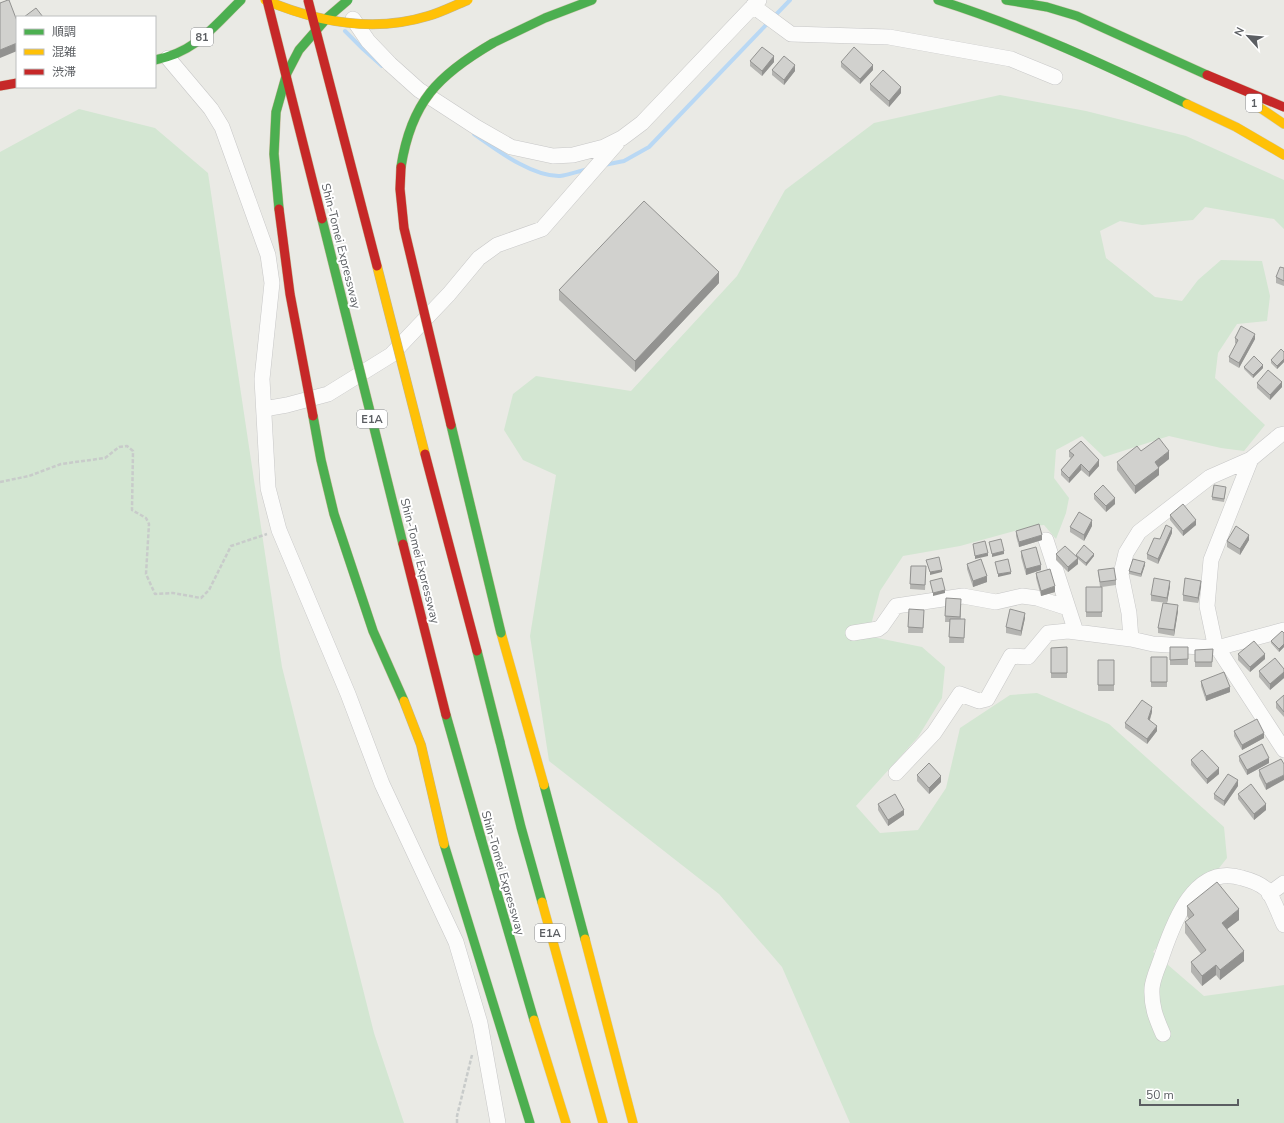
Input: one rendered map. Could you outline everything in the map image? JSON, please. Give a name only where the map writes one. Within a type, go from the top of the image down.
[{"type":"main road","name":"81","points":[[161,59],[185,51],[241,0]]},
{"type":"main road","points":[[266,0],[308,17],[341,24],[358,25],[392,23],[424,18],[468,0]]},
{"type":"main road","name":"Shin-Tomei Expressway","points":[[266,0],[443,703],[521,978],[566,1123]]},
{"type":"main road","name":"E1A","points":[[308,0],[521,827],[603,1123]]},
{"type":"main road","points":[[348,0],[327,18],[299,50],[287,73],[276,112],[274,154],[280,222],[290,294],[320,453],[334,514],[373,631],[410,714],[421,745],[444,844],[530,1123]]},
{"type":"main road","points":[[592,0],[544,18],[493,43],[470,57],[448,74],[432,90],[418,111],[407,137],[401,167],[399,195],[404,228],[501,632],[553,817],[633,1123]]},
{"type":"main road","points":[[938,0],[980,13],[1045,39],[1284,148]]},
{"type":"main road","points":[[1006,0],[1047,7],[1077,16],[1224,83],[1284,106]]},
{"type":"main road","points":[[0,86],[16,83]]},
{"type":"main road","name":"1","points":[[1224,83],[1284,124]]},
{"type":"main road","points":[[1236,126],[1284,155]]},
{"type":"street","points":[[340,0],[368,41],[390,64],[419,90],[476,127],[511,147],[553,156],[573,155],[604,147],[622,138]]},
{"type":"street","points":[[264,409],[287,405],[328,394],[391,355],[449,294],[479,258],[497,245],[542,229],[622,138],[642,122],[756,3],[791,34],[889,37],[1011,59],[1055,77]]},
{"type":"street","points":[[161,59],[211,109],[222,127],[268,255],[272,283],[262,379],[268,488],[279,530],[348,694],[382,784],[456,942],[480,1023],[498,1123]]},
{"type":"street","points":[[1131,639],[1130,613],[1121,574],[1126,553],[1139,532],[1210,477],[1251,459],[1280,435],[1284,434]]},
{"type":"street","points":[[1251,459],[1211,560],[1207,606],[1215,644],[1284,750]]},
{"type":"street","points":[[1046,540],[1076,632]]},
{"type":"street","points":[[853,633],[878,629],[882,626],[896,606],[963,596],[996,602],[1022,596],[1037,598],[1068,608]]},
{"type":"street","points":[[896,773],[934,733],[960,694],[979,701],[987,699],[1011,656],[1028,657],[1048,633],[1068,631],[1131,639],[1153,644],[1218,648],[1284,630]]},
{"type":"street","points":[[1163,1034],[1153,1010],[1152,986],[1170,934],[1186,902],[1202,883],[1219,876],[1236,876],[1255,882],[1267,890],[1284,925]]},
{"type":"street","points":[[1269,894],[1284,883]]},
{"type":"path","points":[[0,482],[29,476],[61,464],[105,458],[119,447],[127,446],[133,451],[132,510],[146,518],[150,524],[146,574],[155,594],[173,593],[201,598],[209,590],[231,546],[279,530]]},
{"type":"path","points":[[457,1123],[456,1116],[473,1052]]},
{"type":"green space","points":[[1000,95],[1086,111],[1186,136],[1284,180],[1284,229],[1274,219],[1205,207],[1193,220],[1142,225],[1120,221],[1100,231],[1106,258],[1155,297],[1182,301],[1198,280],[1221,260],[1262,261],[1270,296],[1267,321],[1237,324],[1218,353],[1215,378],[1265,425],[1244,451],[1221,448],[1169,436],[1104,457],[1082,436],[1056,450],[1054,478],[1069,498],[1066,513],[1056,539],[1044,525],[1033,526],[960,546],[903,556],[880,591],[868,636],[922,647],[945,667],[942,698],[918,737],[856,806],[880,833],[918,830],[946,788],[960,728],[1010,695],[1037,693],[1109,724],[1224,827],[1227,858],[1153,952],[1204,996],[1284,985],[1284,1123],[850,1123],[782,967],[719,894],[549,761],[530,636],[556,475],[523,460],[504,430],[513,394],[536,376],[631,391],[737,276],[785,190],[874,123]]},
{"type":"green space","points":[[79,109],[155,128],[208,173],[282,667],[374,1033],[404,1123],[0,1123],[0,152]]},
{"type":"building","points":[[9,0],[16,18],[16,43],[0,50],[0,3]]},
{"type":"building","points":[[36,8],[42,16],[25,16]]},
{"type":"building","points":[[762,47],[774,56],[762,71],[750,61]]},
{"type":"building","points":[[854,47],[873,65],[860,79],[841,62]]},
{"type":"building","points":[[784,56],[795,65],[784,80],[772,70]]},
{"type":"building","points":[[883,70],[901,87],[889,101],[870,84]]},
{"type":"building","points":[[644,201],[719,272],[635,361],[559,290]]},
{"type":"building","points":[[1280,267],[1284,268],[1284,281],[1276,277]]},
{"type":"building","points":[[1241,326],[1255,334],[1239,363],[1229,357],[1238,340],[1235,338]]},
{"type":"building","points":[[1281,349],[1284,352],[1284,359],[1277,366],[1271,360]]},
{"type":"building","points":[[1254,356],[1263,365],[1253,375],[1244,367]]},
{"type":"building","points":[[1268,370],[1282,382],[1270,395],[1257,383]]},
{"type":"building","points":[[1159,438],[1169,451],[1155,462],[1159,468],[1135,486],[1117,462],[1137,446],[1141,451]]},
{"type":"building","points":[[1081,441],[1099,460],[1089,472],[1081,464],[1069,478],[1061,470],[1074,455],[1069,451]]},
{"type":"building","points":[[1103,485],[1115,498],[1106,506],[1094,494]]},
{"type":"building","points":[[1214,485],[1226,487],[1224,499],[1212,497]]},
{"type":"building","points":[[1183,504],[1196,520],[1183,531],[1170,515]]},
{"type":"building","points":[[1079,512],[1092,520],[1084,535],[1070,527]]},
{"type":"building","points":[[1039,524],[1042,535],[1019,542],[1016,531]]},
{"type":"building","points":[[1166,525],[1172,528],[1158,559],[1147,554],[1154,538],[1160,539]]},
{"type":"building","points":[[1236,526],[1249,535],[1240,549],[1227,541]]},
{"type":"building","points":[[1001,539],[1004,551],[992,554],[989,542]]},
{"type":"building","points":[[985,541],[988,553],[975,556],[973,544]]},
{"type":"building","points":[[1084,545],[1094,554],[1086,563],[1076,555]]},
{"type":"building","points":[[1065,546],[1078,558],[1068,567],[1056,554]]},
{"type":"building","points":[[1036,547],[1041,565],[1026,569],[1021,551]]},
{"type":"building","points":[[939,557],[942,570],[930,572],[926,560]]},
{"type":"building","points":[[981,559],[987,576],[973,581],[967,564]]},
{"type":"building","points":[[1008,559],[1011,572],[998,574],[995,562]]},
{"type":"building","points":[[1133,559],[1145,562],[1141,574],[1129,571]]},
{"type":"building","points":[[911,566],[926,566],[925,585],[910,584]]},
{"type":"building","points":[[1114,568],[1116,580],[1100,582],[1098,570]]},
{"type":"building","points":[[1050,569],[1055,586],[1041,591],[1036,573]]},
{"type":"building","points":[[942,578],[945,590],[933,593],[930,581]]},
{"type":"building","points":[[1154,578],[1170,581],[1167,598],[1151,595]]},
{"type":"building","points":[[1185,578],[1201,581],[1198,598],[1183,595]]},
{"type":"building","points":[[1086,587],[1102,587],[1102,612],[1086,612]]},
{"type":"building","points":[[946,598],[961,599],[960,617],[945,616]]},
{"type":"building","points":[[1163,603],[1178,605],[1174,630],[1158,628]]},
{"type":"building","points":[[909,609],[924,610],[923,628],[908,627]]},
{"type":"building","points":[[1010,609],[1025,613],[1021,631],[1006,627]]},
{"type":"building","points":[[950,619],[965,619],[964,638],[949,637]]},
{"type":"building","points":[[1282,631],[1284,633],[1284,644],[1279,649],[1271,641]]},
{"type":"building","points":[[1254,641],[1265,654],[1250,667],[1238,654]]},
{"type":"building","points":[[1067,647],[1067,673],[1051,673],[1051,648]]},
{"type":"building","points":[[1170,647],[1188,647],[1188,659],[1170,660]]},
{"type":"building","points":[[1213,649],[1212,662],[1195,662],[1195,650]]},
{"type":"building","points":[[1151,657],[1167,657],[1167,682],[1151,682]]},
{"type":"building","points":[[1275,658],[1284,669],[1284,672],[1270,684],[1259,671]]},
{"type":"building","points":[[1098,660],[1114,660],[1114,685],[1098,685]]},
{"type":"building","points":[[1224,672],[1230,687],[1206,696],[1201,681]]},
{"type":"building","points":[[1284,695],[1284,712],[1276,702]]},
{"type":"building","points":[[1142,700],[1152,707],[1148,719],[1157,726],[1147,739],[1125,723]]},
{"type":"building","points":[[1257,719],[1264,733],[1242,745],[1234,731]]},
{"type":"building","points":[[1262,744],[1269,758],[1247,770],[1239,756]]},
{"type":"building","points":[[1202,750],[1219,768],[1207,779],[1191,760]]},
{"type":"building","points":[[1281,759],[1284,764],[1284,775],[1266,784],[1259,770]]},
{"type":"building","points":[[929,763],[941,776],[929,788],[917,775]]},
{"type":"building","points":[[1228,774],[1238,780],[1224,801],[1214,794]]},
{"type":"building","points":[[1251,784],[1266,804],[1254,814],[1238,794]]},
{"type":"building","points":[[895,794],[904,810],[888,820],[878,804]]},
{"type":"building","points":[[1217,882],[1239,909],[1222,923],[1244,951],[1220,970],[1216,965],[1202,976],[1191,962],[1206,950],[1185,922],[1194,915],[1187,906]]},
{"type":"waterway","points":[[604,165],[624,161],[649,147],[790,0]]},
{"type":"waterway","points":[[345,31],[382,66]]},
{"type":"waterway","points":[[474,134],[515,161],[538,172],[560,176],[588,169]]},
{"type":"traffic: fast","points":[[156,60],[182,51],[193,45],[212,29],[241,0]]},
{"type":"traffic: fast","points":[[279,209],[274,154],[276,112],[287,73],[299,50],[327,18],[348,0]]},
{"type":"traffic: fast","points":[[493,43],[545,18],[592,0]]},
{"type":"traffic: fast","points":[[938,0],[1033,34],[1187,104]]},
{"type":"traffic: fast","points":[[1006,0],[1047,7],[1077,16],[1207,75]]},
{"type":"traffic: fast","points":[[401,167],[412,125],[420,108],[430,93],[442,79],[457,67],[493,43]]},
{"type":"traffic: fast","points":[[322,219],[403,544]]},
{"type":"traffic: fast","points":[[313,416],[321,460],[334,514],[373,631],[404,701]]},
{"type":"traffic: fast","points":[[451,425],[501,633]]},
{"type":"traffic: fast","points":[[477,651],[500,742]]},
{"type":"traffic: fast","points":[[446,715],[481,838]]},
{"type":"traffic: fast","points":[[500,742],[521,827],[542,902]]},
{"type":"traffic: fast","points":[[544,785],[585,939]]},
{"type":"traffic: fast","points":[[481,838],[534,1020]]},
{"type":"traffic: fast","points":[[444,844],[530,1123]]},
{"type":"traffic: slow","points":[[265,0],[285,8],[325,19],[345,23],[366,24],[387,24],[407,21],[433,14],[468,0]]},
{"type":"traffic: slow","points":[[1187,104],[1236,127],[1284,155]]},
{"type":"traffic: slow","points":[[1256,105],[1284,124]]},
{"type":"traffic: slow","points":[[377,266],[425,454]]},
{"type":"traffic: slow","points":[[501,633],[544,785]]},
{"type":"traffic: slow","points":[[404,701],[421,745],[444,844]]},
{"type":"traffic: slow","points":[[542,902],[603,1123]]},
{"type":"traffic: slow","points":[[585,939],[633,1123]]},
{"type":"traffic: slow","points":[[534,1020],[566,1123]]},
{"type":"traffic: jam","points":[[267,0],[322,219]]},
{"type":"traffic: jam","points":[[308,0],[377,266]]},
{"type":"traffic: jam","points":[[1207,75],[1284,107]]},
{"type":"traffic: jam","points":[[0,86],[16,83]]},
{"type":"traffic: jam","points":[[401,167],[400,189],[404,228],[451,425]]},
{"type":"traffic: jam","points":[[279,209],[290,294],[313,416]]},
{"type":"traffic: jam","points":[[425,454],[477,651]]},
{"type":"traffic: jam","points":[[403,544],[446,715]]}]
